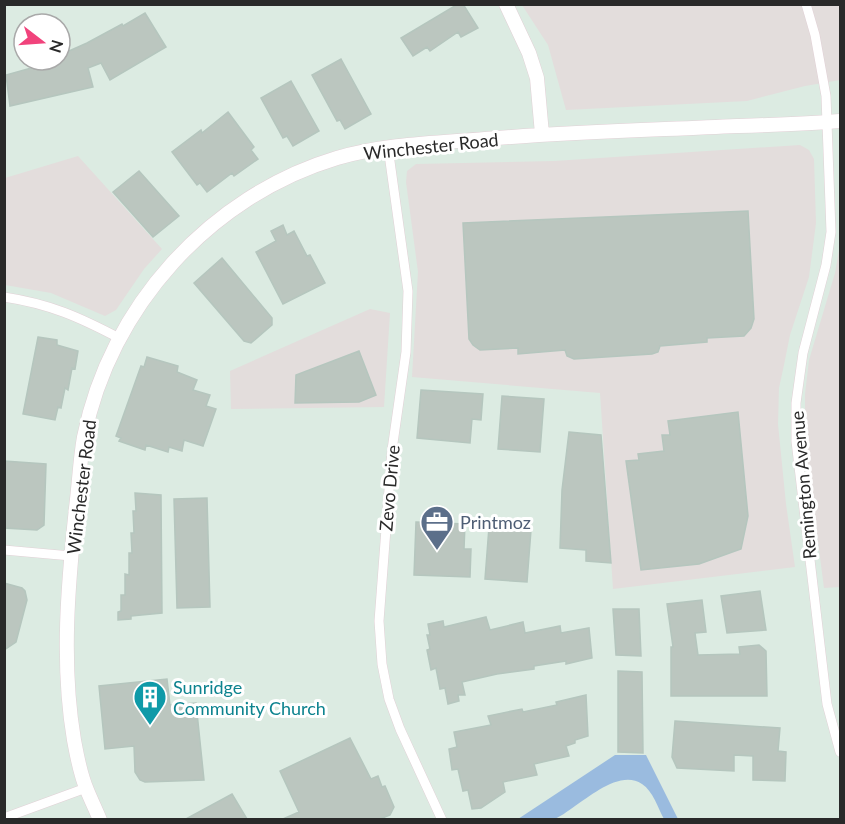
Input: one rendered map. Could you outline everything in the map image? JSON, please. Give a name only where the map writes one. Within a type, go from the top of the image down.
[{"type":"street","points":[[506,4],[529,53],[537,78],[542,134]]},
{"type":"street","name":"Remington Avenue","points":[[806,4],[834,121],[830,240],[821,287],[802,353],[796,402],[796,441],[827,704],[840,752]]},
{"type":"street","name":"Winchester Road","points":[[100,819],[86,788],[77,755],[66,667],[71,556],[84,436],[102,378],[128,319],[172,263],[210,227],[235,208],[265,190],[316,165],[388,147],[542,134],[834,121]]},
{"type":"street","name":"Zevo Drive","points":[[388,147],[408,291],[406,352],[392,450],[382,574],[379,621],[381,654],[389,699],[400,729],[442,819]]},
{"type":"street","points":[[4,297],[35,302],[72,313],[119,338]]},
{"type":"street","points":[[4,550],[71,556]]},
{"type":"street","points":[[4,818],[86,788]]},
{"type":"shaded area","points":[[522,5],[840,5],[840,80],[805,86],[747,101],[566,110],[548,45]]},
{"type":"shaded area","points":[[800,145],[809,150],[814,159],[816,223],[809,277],[790,335],[779,388],[778,424],[795,567],[613,589],[600,393],[412,377],[418,272],[406,182],[407,171],[416,164],[554,161]]},
{"type":"shaded area","points":[[78,156],[162,249],[144,269],[116,310],[105,316],[51,293],[5,285],[5,178]]},
{"type":"shaded area","points":[[840,244],[840,587],[824,588],[805,442],[805,394],[809,360],[835,273]]},
{"type":"shaded area","points":[[370,309],[390,313],[384,407],[231,409],[230,371]]},
{"type":"shaded area","points":[[615,755],[646,755],[678,819],[664,819],[646,787],[634,780],[625,780],[607,786],[554,819],[518,819]]},
{"type":"building","points":[[458,4],[463,4],[478,28],[461,37],[458,32],[430,51],[427,47],[413,56],[401,38]]},
{"type":"building","points":[[145,13],[166,47],[110,80],[101,63],[88,68],[93,87],[10,106],[6,75],[17,72],[72,72],[72,50],[122,24],[123,26]]},
{"type":"building","points":[[341,59],[371,114],[345,129],[340,120],[337,121],[312,75]]},
{"type":"building","points":[[291,81],[319,131],[293,146],[287,136],[283,138],[261,98]]},
{"type":"building","points":[[228,112],[254,147],[251,150],[258,159],[234,176],[232,173],[207,192],[200,183],[197,185],[172,152],[201,130],[202,133]]},
{"type":"building","points":[[139,171],[179,216],[153,237],[113,192]]},
{"type":"building","points":[[748,211],[754,319],[751,328],[744,336],[707,338],[707,342],[660,346],[658,352],[652,354],[574,359],[567,356],[565,350],[518,354],[518,348],[480,350],[469,339],[463,223]]},
{"type":"building","points":[[283,225],[287,235],[294,231],[325,283],[283,304],[256,252],[276,241],[271,231]]},
{"type":"building","points":[[222,258],[272,318],[272,325],[251,343],[244,341],[194,283]]},
{"type":"building","points":[[38,337],[57,340],[57,345],[78,351],[68,390],[65,388],[61,408],[58,407],[55,420],[23,414]]},
{"type":"building","points":[[359,351],[376,395],[359,402],[295,403],[296,375]]},
{"type":"building","points":[[147,357],[178,366],[177,372],[197,380],[193,390],[210,395],[206,406],[216,409],[203,446],[184,440],[182,451],[169,447],[168,452],[146,445],[145,450],[119,441],[121,438],[116,436],[141,366],[144,367]]},
{"type":"building","points":[[421,390],[483,394],[481,420],[472,419],[470,443],[417,438]]},
{"type":"building","points":[[502,396],[544,399],[540,452],[498,449]]},
{"type":"building","points":[[738,412],[748,516],[741,549],[699,564],[641,570],[626,461],[639,460],[638,454],[664,451],[662,435],[670,435],[668,421]]},
{"type":"building","points":[[569,432],[601,435],[611,563],[586,561],[586,550],[560,548],[562,490]]},
{"type":"building","points":[[4,461],[46,464],[44,525],[37,530],[4,528]]},
{"type":"building","points":[[135,493],[161,495],[162,613],[131,616],[131,619],[118,620],[118,612],[121,611],[121,595],[125,595],[125,574],[129,575],[129,553],[132,553],[131,533],[134,533]]},
{"type":"building","points":[[207,498],[210,607],[177,608],[174,499]]},
{"type":"building","points":[[416,522],[465,524],[464,549],[471,549],[470,577],[414,575]]},
{"type":"building","points":[[489,527],[531,530],[527,582],[485,579]]},
{"type":"building","points":[[4,583],[22,588],[27,600],[16,642],[4,650]]},
{"type":"building","points":[[760,591],[766,630],[727,633],[721,596]]},
{"type":"building","points":[[702,600],[706,632],[695,633],[698,655],[740,654],[739,647],[759,645],[766,651],[767,696],[671,696],[671,647],[673,647],[667,604]]},
{"type":"building","points":[[613,609],[639,609],[641,656],[616,655]]},
{"type":"building","points":[[486,617],[490,630],[523,622],[525,633],[560,626],[561,633],[589,628],[592,658],[566,664],[566,661],[534,666],[534,669],[462,682],[465,695],[458,695],[459,701],[448,704],[445,688],[440,689],[436,668],[431,670],[427,650],[430,649],[427,635],[430,635],[428,624],[443,621],[444,627]]},
{"type":"building","points":[[618,671],[642,672],[643,753],[618,752]]},
{"type":"building","name":"Sunridge Community Church","points":[[167,679],[170,705],[196,703],[204,780],[145,782],[140,780],[135,772],[134,746],[105,749],[99,686]]},
{"type":"building","points":[[586,695],[588,736],[566,746],[569,756],[534,764],[537,775],[503,782],[505,792],[481,808],[472,809],[468,790],[463,791],[458,769],[452,770],[449,749],[457,747],[454,732],[491,725],[488,716],[557,705],[556,702]]},
{"type":"building","points":[[675,721],[780,728],[778,751],[786,752],[785,781],[753,780],[753,756],[734,755],[734,771],[677,768],[672,757]]},
{"type":"building","points":[[350,738],[371,779],[378,776],[382,787],[385,786],[394,807],[390,815],[380,819],[283,819],[299,812],[280,771]]},
{"type":"building","points":[[232,794],[247,819],[186,819]]},
{"type":"place","name":"Printmoz","points":[[437,551]]},
{"type":"place","name":"Sunridge Community Church","points":[[150,726]]}]
